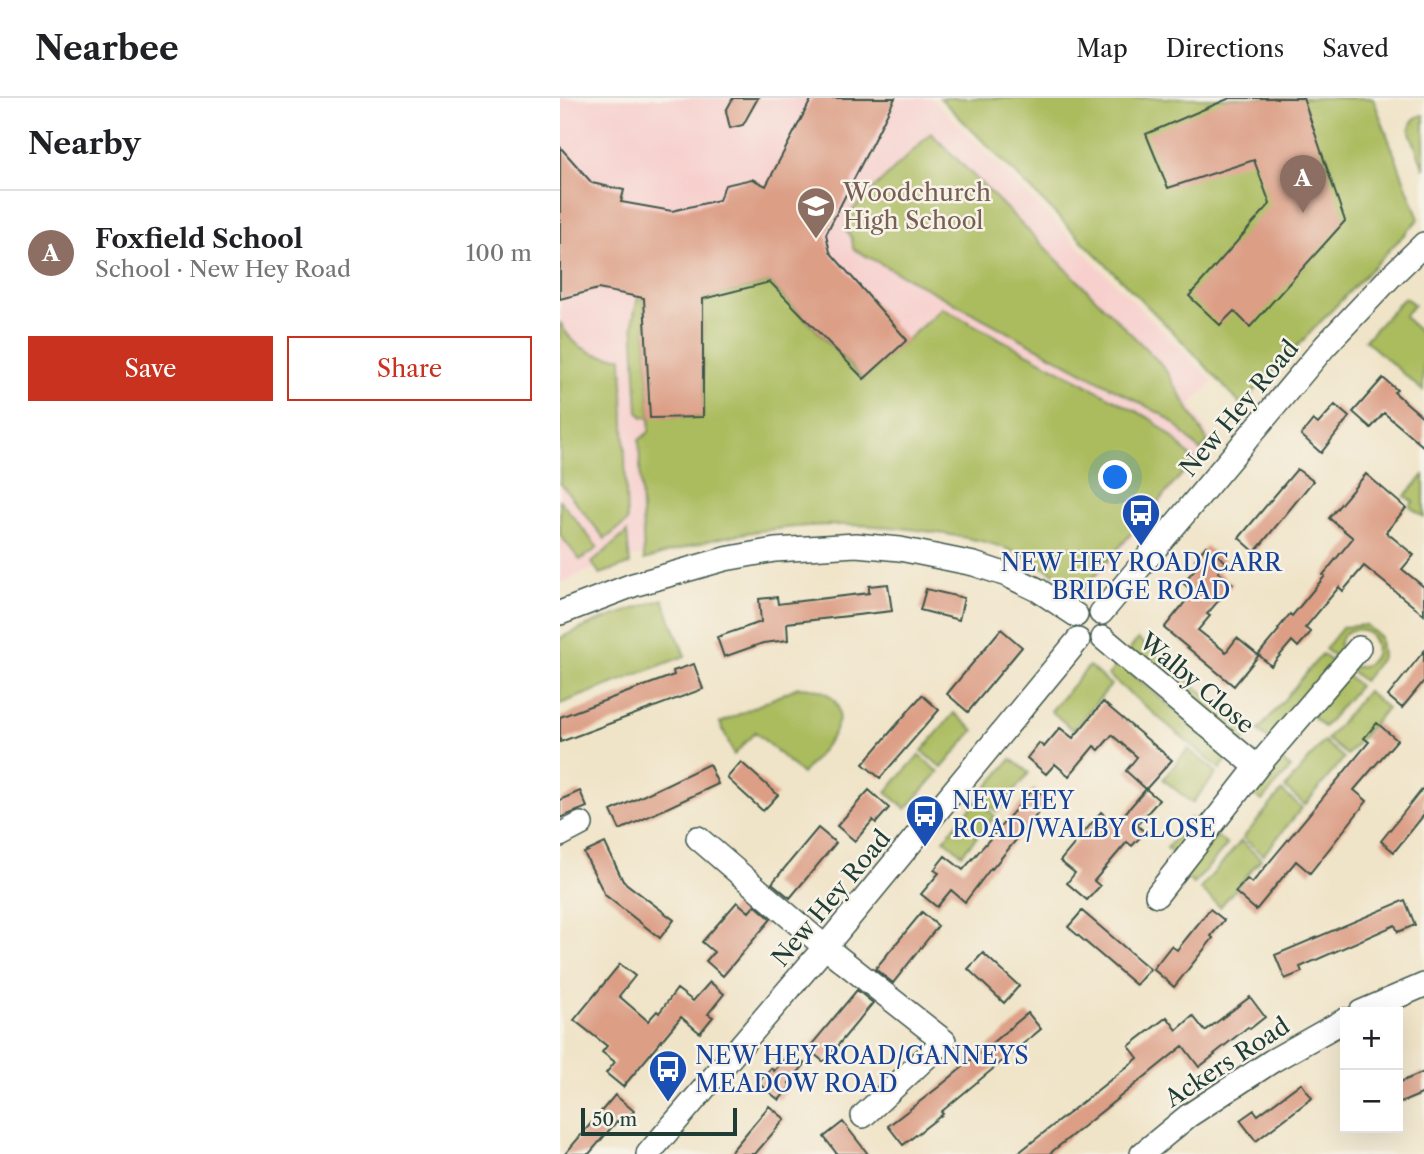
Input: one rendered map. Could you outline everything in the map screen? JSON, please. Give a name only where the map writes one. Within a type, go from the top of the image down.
[{"type":"street","name":"New Hey Road","points":[[1101,613],[1325,346],[1424,244]]},
{"type":"street","points":[[560,613],[633,585],[725,559],[775,550],[856,545],[900,549],[974,564],[1007,575],[1038,590],[1076,615]]},
{"type":"street","points":[[1088,609],[1101,613],[1107,625],[1103,638],[1091,644],[1078,640],[1072,628],[1076,615],[1088,609]]},
{"type":"street","name":"Walby Close","points":[[1103,638],[1257,767]]},
{"type":"street","name":"New Hey Road","points":[[648,1154],[825,947],[1078,640]]},
{"type":"street","name":"Walby Close","points":[[1157,895],[1257,767],[1359,648]]},
{"type":"street","points":[[560,835],[582,824]]},
{"type":"street","points":[[698,838],[825,947],[944,1041],[863,1116]]},
{"type":"street","points":[[1373,1007],[1424,985]]},
{"type":"street","name":"Ackers Road","points":[[1142,1154],[1188,1116],[1308,1039],[1340,1023]]},
{"type":"shaded area","name":"Woodchurch High School","points":[[560,98],[932,98],[1213,382],[1191,404],[1212,441],[1090,588],[1029,546],[860,519],[737,531],[603,565],[560,583]]},
{"type":"green space","points":[[940,98],[1373,98],[1419,219],[1241,405],[1190,349]]},
{"type":"green space","points":[[1424,115],[1424,169],[1410,132],[1413,120]]},
{"type":"green space","points":[[931,133],[1157,360],[1167,372],[1208,442],[1200,451],[1163,415],[853,249],[852,238],[845,230],[854,208]]},
{"type":"green space","points":[[770,282],[863,379],[942,308],[1151,419],[1194,460],[1082,591],[1030,559],[996,545],[945,534],[888,527],[830,525],[773,529],[716,539],[644,560],[639,440],[649,432],[650,418],[643,417],[638,412],[633,320],[638,297],[644,298],[650,417],[703,417],[703,299]]},
{"type":"green space","points":[[1404,298],[1414,305],[1404,316],[1424,337],[1423,391],[1365,340]]},
{"type":"green space","points":[[560,322],[571,338],[585,349],[602,355],[622,357],[627,522],[605,539],[560,483]]},
{"type":"green space","points":[[1424,475],[1424,517],[1410,507],[1413,502],[1405,496]]},
{"type":"green space","points":[[560,500],[598,548],[580,560],[560,535]]},
{"type":"green space","points":[[627,532],[630,564],[600,574],[592,563]]},
{"type":"green space","points":[[663,599],[685,656],[560,704],[560,638],[596,622]]},
{"type":"green space","points":[[1366,625],[1380,637],[1382,657],[1363,681],[1350,670],[1352,667],[1366,664],[1374,657],[1375,646],[1369,633],[1355,630],[1345,634],[1340,644],[1339,660],[1325,649],[1343,627]]},
{"type":"green space","points":[[1138,639],[1251,732],[1241,744],[1129,650]]},
{"type":"green space","points":[[1322,654],[1335,664],[1271,741],[1258,731]]},
{"type":"green space","points":[[1118,663],[1230,756],[1220,769],[1108,675]]},
{"type":"green space","points":[[1089,666],[1111,685],[1073,730],[1051,711]]},
{"type":"green space","points":[[1347,675],[1359,686],[1324,727],[1312,716]]},
{"type":"green space","points":[[798,687],[826,693],[838,708],[839,718],[831,738],[802,774],[755,732],[734,755],[720,723]]},
{"type":"green space","points":[[1367,691],[1387,708],[1347,755],[1327,739]]},
{"type":"green space","points":[[954,713],[974,730],[942,768],[922,751]]},
{"type":"green space","points":[[1324,741],[1344,758],[1305,805],[1285,788]]},
{"type":"green space","points":[[1188,749],[1217,773],[1192,803],[1163,779]]},
{"type":"green space","points":[[919,755],[939,772],[906,809],[886,792]]},
{"type":"green space","points":[[1277,757],[1291,768],[1262,801],[1249,791],[1272,779]]},
{"type":"green space","points":[[1011,759],[1029,773],[997,812],[979,797]]},
{"type":"green space","points":[[1282,791],[1302,808],[1263,855],[1243,838]]},
{"type":"green space","points":[[977,801],[995,816],[962,854],[944,839]]},
{"type":"green space","points":[[1191,818],[1200,826],[1176,856],[1167,848]]},
{"type":"green space","points":[[1217,836],[1227,845],[1194,884],[1184,876]]},
{"type":"green space","points":[[1241,841],[1261,859],[1220,907],[1200,889]]},
{"type":"building","points":[[733,98],[758,98],[743,125],[730,128],[726,111]]},
{"type":"building","points":[[812,98],[895,98],[826,234],[830,252],[907,340],[864,379],[770,282],[703,299],[703,417],[650,418],[644,298],[598,289],[560,299],[560,147],[592,183],[624,190],[621,202],[672,211],[719,200],[725,185],[752,179],[766,186]]},
{"type":"building","points":[[1230,98],[1303,98],[1345,221],[1250,327],[1234,311],[1220,325],[1189,296],[1270,204],[1254,160],[1168,188],[1146,134]]},
{"type":"building","points":[[1383,378],[1397,390],[1394,392],[1424,418],[1424,447],[1384,413],[1371,428],[1353,412]]},
{"type":"building","points":[[1335,405],[1349,417],[1321,453],[1301,435],[1313,420],[1318,424]]},
{"type":"building","points":[[1297,469],[1313,481],[1255,552],[1239,538]]},
{"type":"building","points":[[1366,474],[1406,508],[1386,532],[1414,555],[1402,569],[1424,587],[1424,615],[1364,566],[1343,591],[1339,587],[1305,628],[1311,632],[1298,647],[1292,641],[1271,666],[1259,655],[1234,686],[1164,628],[1193,592],[1183,583],[1200,563],[1195,559],[1206,546],[1226,562],[1218,572],[1233,584],[1207,614],[1210,616],[1198,630],[1226,652],[1237,638],[1258,655],[1290,614],[1292,616],[1325,576],[1323,575],[1353,538],[1329,518]]},
{"type":"building","points":[[888,584],[892,611],[787,623],[788,640],[763,643],[724,657],[717,637],[761,622],[759,599],[777,597],[778,604],[869,593],[869,586]]},
{"type":"building","points":[[926,589],[964,598],[959,620],[920,610]]},
{"type":"building","points":[[1001,629],[1022,647],[968,712],[947,694]]},
{"type":"building","points":[[1424,651],[1424,681],[1402,708],[1388,696]]},
{"type":"building","points":[[694,664],[703,689],[560,742],[560,717],[674,675],[673,671]]},
{"type":"building","points":[[922,695],[939,710],[880,778],[863,764]]},
{"type":"building","points":[[1103,702],[1172,760],[1146,789],[1126,771],[1137,757],[1112,735],[1099,750],[1094,746],[1069,776],[1055,764],[1046,774],[1027,758],[1039,743],[1044,747],[1060,728],[1073,738]]},
{"type":"building","points":[[1377,723],[1397,740],[1354,790],[1367,801],[1310,873],[1296,861],[1256,910],[1235,892],[1247,879],[1252,883],[1369,742],[1364,738]]},
{"type":"building","points":[[741,762],[778,795],[763,811],[727,778]]},
{"type":"building","points":[[709,764],[718,784],[620,830],[611,811]]},
{"type":"building","points":[[1424,787],[1424,815],[1394,852],[1381,841]]},
{"type":"building","points":[[1034,788],[1049,800],[965,902],[951,890],[937,907],[921,894],[939,873],[934,870],[945,856],[963,870]]},
{"type":"building","points":[[1146,789],[1159,800],[1137,825],[1145,832],[1132,846],[1127,842],[1094,881],[1100,886],[1087,900],[1067,883],[1075,873],[1060,861],[1101,812],[1115,825]]},
{"type":"building","points":[[869,790],[889,808],[876,823],[873,820],[855,841],[837,826]]},
{"type":"building","points":[[580,791],[587,807],[560,818],[560,800]]},
{"type":"building","points":[[818,828],[836,843],[790,898],[772,883]]},
{"type":"building","points":[[605,843],[623,881],[674,920],[660,938],[605,895],[584,853]]},
{"type":"building","points":[[1405,900],[1415,925],[1398,932],[1395,925],[1300,967],[1302,972],[1285,979],[1275,955]]},
{"type":"building","points":[[737,902],[749,912],[755,905],[771,919],[723,976],[706,961],[714,952],[702,942]]},
{"type":"building","points":[[1210,909],[1224,920],[1174,987],[1153,969],[1171,946],[1177,950]]},
{"type":"building","points":[[1082,911],[1150,969],[1136,985],[1068,927]]},
{"type":"building","points":[[922,912],[938,926],[893,983],[875,969]]},
{"type":"building","points":[[983,953],[1019,986],[1004,1003],[968,969]]},
{"type":"building","points":[[620,964],[635,976],[619,996],[648,1021],[657,1011],[659,1013],[677,989],[693,1001],[710,982],[724,994],[708,1014],[713,1017],[700,1033],[681,1017],[623,1087],[606,1073],[615,1062],[602,1052],[607,1046],[574,1020]]},
{"type":"building","points":[[857,990],[873,1003],[824,1062],[808,1049]]},
{"type":"building","points":[[1250,997],[1265,1017],[1250,1029],[1248,1027],[1199,1067],[1183,1046],[1049,1154],[1017,1154],[1138,1058],[1129,1046],[1167,1017],[1177,1030],[1193,1016],[1205,1031]]},
{"type":"building","points":[[1028,1013],[1041,1029],[903,1145],[888,1126]]},
{"type":"building","points":[[791,1052],[805,1064],[779,1100],[758,1083],[771,1068],[774,1071]]},
{"type":"building","points":[[1424,1072],[1424,1093],[1403,1102],[1403,1081]]},
{"type":"building","points":[[1301,1083],[1312,1098],[1256,1141],[1240,1120],[1254,1110],[1258,1115]]},
{"type":"building","points":[[615,1095],[634,1111],[622,1125],[617,1121],[589,1154],[565,1154]]},
{"type":"building","points":[[769,1106],[785,1119],[755,1154],[729,1154]]},
{"type":"building","points":[[843,1122],[868,1154],[837,1154],[824,1137]]},
{"type":"place","name":"Foxfield School","points":[[1303,213]]},
{"type":"place","name":"Woodchurch High School","points":[[816,240]]},
{"type":"place","name":"NEW HEY ROAD/CARR BRIDGE ROAD","points":[[1141,547]]},
{"type":"place","name":"NEW HEY ROAD/WALBY CLOSE","points":[[925,848]]},
{"type":"place","name":"NEW HEY ROAD/GANNEYS MEADOW ROAD","points":[[668,1103]]}]
